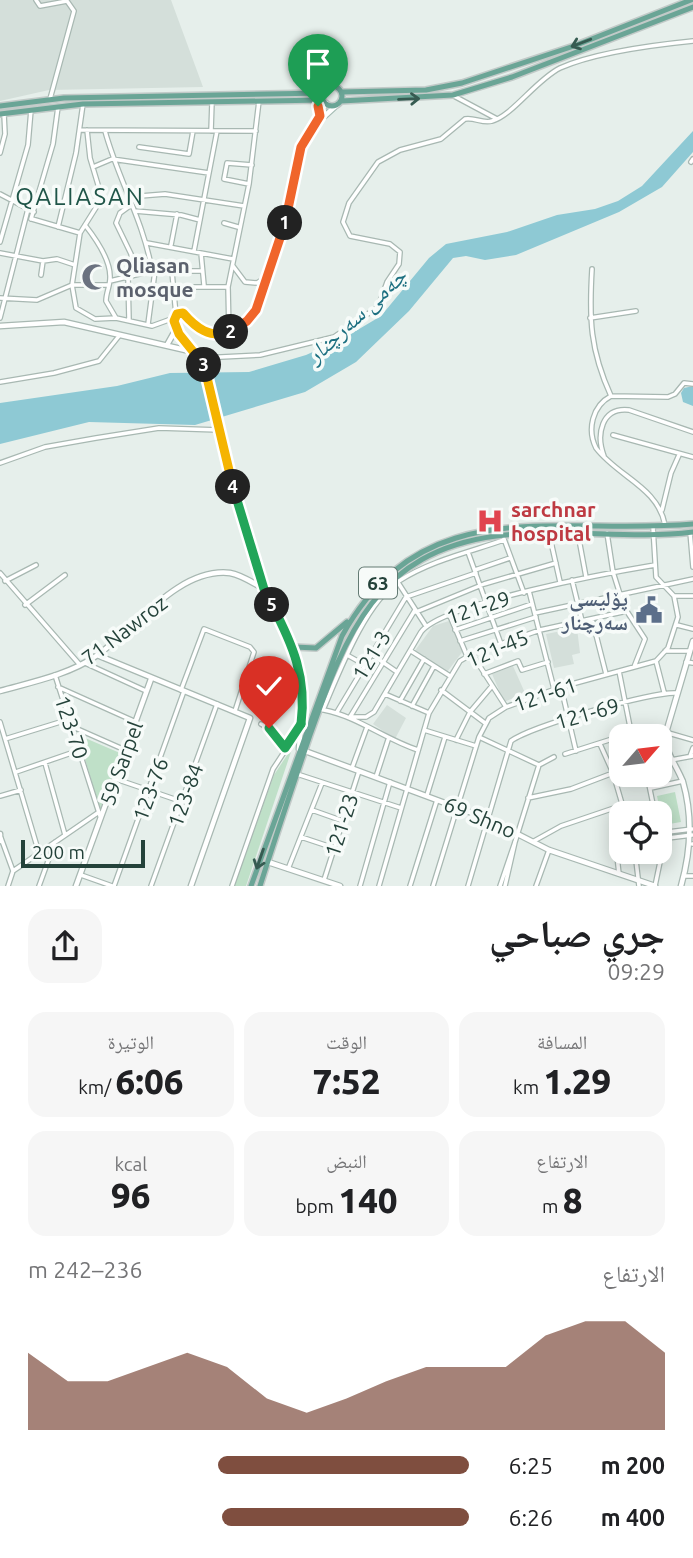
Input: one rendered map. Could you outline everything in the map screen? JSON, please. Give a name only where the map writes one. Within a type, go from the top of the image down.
[{"type":"main road","points":[[0,106],[50,99],[323,93],[334,86],[342,92],[426,90],[462,83],[574,46],[691,0]]},
{"type":"main road","points":[[2,114],[83,104],[340,102],[453,95],[512,77],[692,8]]},
{"type":"main road","points":[[340,102],[342,92]]},
{"type":"main road","points":[[320,116],[323,93]]},
{"type":"main road","name":"63","points":[[306,730],[321,709],[340,653],[356,622],[396,580],[434,552],[474,539],[550,533],[653,531],[693,524]]},
{"type":"main road","name":"63","points":[[260,886],[297,774],[306,730],[342,636],[352,617],[377,583],[395,568],[424,549],[450,539],[500,528],[533,526],[692,532]]},
{"type":"main road","points":[[294,647],[316,648],[352,617]]},
{"type":"main road","name":"63","points":[[251,886],[302,752]]},
{"type":"street","points":[[36,0],[40,6],[67,1],[74,11],[50,99]]},
{"type":"street","points":[[201,358],[260,355],[326,340],[375,311],[384,298],[385,286],[399,264],[401,254],[397,247],[390,244],[347,234],[343,222],[349,203],[372,168],[385,157],[437,141],[468,118],[486,122],[497,119],[533,85],[560,69],[637,49],[693,41]]},
{"type":"street","points":[[453,95],[497,119]]},
{"type":"street","points":[[88,131],[93,167],[102,198],[80,233],[72,285],[79,311],[95,319],[116,318],[148,325],[183,313],[205,332],[229,333],[252,315],[291,205],[301,147],[320,116],[322,101]]},
{"type":"street","points":[[211,131],[212,102]]},
{"type":"street","points":[[229,333],[228,287],[238,227],[249,184],[259,102]]},
{"type":"street","points":[[316,124],[340,102]]},
{"type":"street","points":[[58,227],[81,130],[83,104]]},
{"type":"street","points":[[31,219],[55,132],[58,107]]},
{"type":"street","points":[[0,242],[28,145],[31,110]]},
{"type":"street","points":[[0,153],[5,134],[2,114]]},
{"type":"street","points":[[81,130],[256,131]]},
{"type":"street","points":[[105,131],[113,159],[147,243],[153,271],[148,325]]},
{"type":"street","points":[[139,147],[189,153],[193,131]]},
{"type":"street","points":[[194,251],[217,131]]},
{"type":"street","points":[[93,167],[113,159],[209,173]]},
{"type":"street","points":[[249,184],[224,179],[227,163],[252,164]]},
{"type":"street","points":[[0,194],[33,212]]},
{"type":"street","points":[[128,197],[165,194],[244,206]]},
{"type":"street","points":[[131,205],[120,213],[116,223],[131,254],[134,273]]},
{"type":"street","points":[[0,318],[28,209]]},
{"type":"street","points":[[135,211],[177,214],[200,220]]},
{"type":"street","points":[[171,245],[177,214]]},
{"type":"street","points":[[26,218],[80,233]]},
{"type":"street","points":[[224,223],[238,227]]},
{"type":"street","points":[[85,225],[98,243],[109,283],[106,301],[116,318]]},
{"type":"street","points":[[147,243],[171,245],[233,259]]},
{"type":"street","points":[[0,253],[43,261],[57,259],[75,265]]},
{"type":"street","points":[[201,253],[204,285]]},
{"type":"street","points":[[41,275],[43,261]]},
{"type":"street","points":[[232,264],[245,282],[257,283],[267,276]]},
{"type":"street","points":[[592,269],[590,318],[596,362],[611,396]]},
{"type":"street","points":[[3,299],[37,300],[72,285],[109,283],[134,273],[202,271]]},
{"type":"street","points":[[167,345],[176,329],[172,272]]},
{"type":"street","points":[[128,277],[129,321]]},
{"type":"street","points":[[174,298],[189,288],[204,285],[228,287]]},
{"type":"street","points":[[590,318],[636,311]]},
{"type":"street","points":[[0,326],[61,321],[196,353]]},
{"type":"street","points":[[176,329],[205,366],[218,429],[264,589],[294,647],[302,684],[306,730],[285,748],[273,769],[232,886]]},
{"type":"street","points":[[0,382],[54,373],[99,361],[119,336]]},
{"type":"street","points":[[662,510],[631,478],[605,458],[594,444],[592,426],[597,409],[611,396],[668,397],[677,393],[684,383],[693,384]]},
{"type":"street","points":[[605,458],[601,445],[601,427],[607,416],[616,411],[628,410],[693,432]]},
{"type":"street","points":[[0,463],[45,447],[159,428],[218,429]]},
{"type":"street","points":[[613,435],[693,457]]},
{"type":"street","points":[[665,527],[662,510],[671,473],[679,455]]},
{"type":"street","points":[[653,531],[656,577],[674,596],[677,625],[665,651],[656,661],[664,692]]},
{"type":"street","points":[[692,532],[693,567]]},
{"type":"street","points":[[550,533],[560,582]]},
{"type":"street","points":[[578,533],[586,577]]},
{"type":"street","points":[[607,533],[613,572],[620,595],[645,639],[634,667]]},
{"type":"street","points":[[418,750],[388,740],[350,716],[321,709],[347,654],[396,580],[503,538],[516,573],[533,604],[554,689]]},
{"type":"street","points":[[468,552],[501,644]]},
{"type":"street","points":[[406,597],[510,558]]},
{"type":"street","points":[[350,716],[415,611],[516,573],[556,563]]},
{"type":"street","points":[[5,581],[36,565]]},
{"type":"street","name":"121-29","points":[[350,716],[372,715],[426,626],[485,603],[560,582],[655,565]]},
{"type":"street","points":[[0,573],[25,605],[82,664],[146,691]]},
{"type":"street","name":"71 Nawroz","points":[[0,691],[82,664],[97,655],[145,612],[199,578],[230,573],[264,589]]},
{"type":"street","points":[[25,605],[65,575]]},
{"type":"street","points":[[460,641],[496,631],[536,615],[693,579]]},
{"type":"street","points":[[396,580],[426,626]]},
{"type":"street","points":[[572,580],[582,621]]},
{"type":"street","points":[[674,596],[693,596]]},
{"type":"street","name":"121-3","points":[[337,712],[406,597]]},
{"type":"street","points":[[455,630],[533,604]]},
{"type":"street","name":"121-45","points":[[379,886],[429,713],[450,676],[467,656],[540,630],[627,611]]},
{"type":"street","points":[[449,615],[467,656]]},
{"type":"street","points":[[592,618],[606,674]]},
{"type":"street","points":[[677,625],[693,629]]},
{"type":"street","name":"123-76","points":[[113,886],[150,791],[204,629],[250,647],[254,652],[235,711]]},
{"type":"street","points":[[667,724],[693,640]]},
{"type":"street","points":[[411,651],[450,676]]},
{"type":"street","points":[[665,651],[689,651]]},
{"type":"street","points":[[347,654],[365,665]]},
{"type":"street","points":[[371,654],[397,672]]},
{"type":"street","points":[[472,654],[506,707]]},
{"type":"street","points":[[97,655],[250,718],[191,886]]},
{"type":"street","points":[[400,701],[424,659]]},
{"type":"street","points":[[484,674],[518,661],[523,670],[548,662]]},
{"type":"street","name":"121-61","points":[[433,886],[485,723],[506,707],[554,689],[656,661]]},
{"type":"street","points":[[686,662],[693,663]]},
{"type":"street","points":[[412,706],[434,666]]},
{"type":"street","points":[[619,671],[629,724]]},
{"type":"street","name":"123-70","points":[[55,675],[100,815]]},
{"type":"street","name":"59 Sarpel","points":[[76,886],[151,679]]},
{"type":"street","points":[[265,684],[269,728]]},
{"type":"street","points":[[58,687],[136,723]]},
{"type":"street","points":[[456,740],[470,712],[492,687]]},
{"type":"street","points":[[561,687],[576,751]]},
{"type":"street","points":[[441,690],[485,723]]},
{"type":"street","name":"121-69","points":[[507,751],[511,741],[518,736],[625,702],[664,692],[677,693]]},
{"type":"street","points":[[385,694],[429,713]]},
{"type":"street","name":"123-84","points":[[151,886],[217,704]]},
{"type":"street","points":[[5,739],[69,719]]},
{"type":"street","points":[[0,722],[39,853]]},
{"type":"street","points":[[261,724],[269,728],[285,748]]},
{"type":"street","points":[[72,727],[125,750]]},
{"type":"street","points":[[352,768],[368,727]]},
{"type":"street","points":[[424,730],[476,746]]},
{"type":"street","points":[[672,734],[693,740]]},
{"type":"street","points":[[427,795],[445,737]]},
{"type":"street","points":[[479,737],[539,765]]},
{"type":"street","points":[[376,777],[388,740]]},
{"type":"street","points":[[565,754],[609,741]]},
{"type":"street","points":[[600,744],[609,763]]},
{"type":"street","points":[[672,760],[692,756],[693,748]]},
{"type":"street","points":[[16,772],[80,751]]},
{"type":"street","points":[[468,886],[507,751]]},
{"type":"street","name":"69 Shno","points":[[302,752],[427,795],[517,832],[549,850],[638,883],[655,886]]},
{"type":"street","points":[[502,886],[539,765],[554,757]]},
{"type":"street","points":[[45,762],[65,835]]},
{"type":"street","points":[[672,762],[690,800],[693,844],[681,886]]},
{"type":"street","name":"121-23","points":[[324,880],[359,771]]},
{"type":"street","points":[[297,774],[401,808]]},
{"type":"street","points":[[528,798],[571,789],[609,775]]},
{"type":"street","points":[[115,779],[183,802]]},
{"type":"street","points":[[672,783],[683,781]]},
{"type":"street","points":[[288,869],[322,782]]},
{"type":"street","points":[[359,886],[390,782]]},
{"type":"street","points":[[651,788],[654,801]]},
{"type":"street","points":[[0,796],[21,790]]},
{"type":"street","points":[[410,886],[437,800]]},
{"type":"street","points":[[311,809],[343,821]]},
{"type":"street","points":[[534,841],[561,826],[609,810]]},
{"type":"street","points":[[8,886],[13,872],[65,835],[100,815]]},
{"type":"street","points":[[672,833],[692,832]]},
{"type":"street","points":[[672,837],[692,832]]},
{"type":"street","points":[[301,836],[334,848]]},
{"type":"street","points":[[0,838],[13,872]]},
{"type":"street","points":[[39,886],[55,842]]},
{"type":"street","points":[[536,886],[549,850]]},
{"type":"street","points":[[268,862],[341,886]]},
{"type":"street","points":[[618,864],[619,874]]},
{"type":"street","points":[[636,864],[638,883]]},
{"type":"street","points":[[655,886],[658,864]]},
{"type":"street","points":[[80,874],[113,886]]},
{"type":"street","points":[[684,876],[693,876]]},
{"type":"shaded area","points":[[0,0],[171,0],[203,87],[49,90],[0,101]]},
{"type":"shaded area","points":[[449,621],[463,651],[447,672],[414,652],[433,626]]},
{"type":"shaded area","points":[[577,628],[580,653],[572,655],[574,664],[554,668],[546,634]]},
{"type":"shaded area","points":[[513,666],[525,693],[504,702],[492,674]]},
{"type":"shaded area","points":[[387,705],[406,718],[395,739],[373,724]]},
{"type":"green space","points":[[78,735],[120,753],[100,810]]},
{"type":"green space","points":[[293,746],[246,886],[234,886],[274,775]]},
{"type":"green space","points":[[675,792],[681,822],[672,824],[672,801],[658,801],[657,796]]},
{"type":"water","points":[[693,131],[693,152],[662,187],[619,212],[516,255],[485,260],[466,256],[453,258],[409,311],[356,362],[305,392],[195,425],[89,422],[0,444],[0,403],[117,386],[170,373],[249,372],[306,355],[344,338],[381,316],[429,258],[446,244],[507,232],[557,215],[595,209],[618,201],[642,186]]},
{"type":"water","points":[[693,386],[693,406],[683,402],[681,393],[684,388]]},
{"type":"place","name":"Qliasan mosque","points":[[95,277]]},
{"type":"place","name":"sarchnar hospital","points":[[490,521]]},
{"type":"place","name":"پۆلیسی سەرچنار","points":[[649,610]]},
{"type":"district","name":"QALIASAN","points":[[80,196]]},
{"type":"route","points":[[269,728],[285,748],[301,727],[301,674],[294,647],[264,589],[232,483],[204,365],[179,334],[174,319],[181,312],[199,329],[219,335],[238,328],[256,310],[291,205],[299,152],[305,137],[320,116],[318,106]]},
{"type":"water label","name":"چەمی سەرچنار","points":[[356,315]]}]
